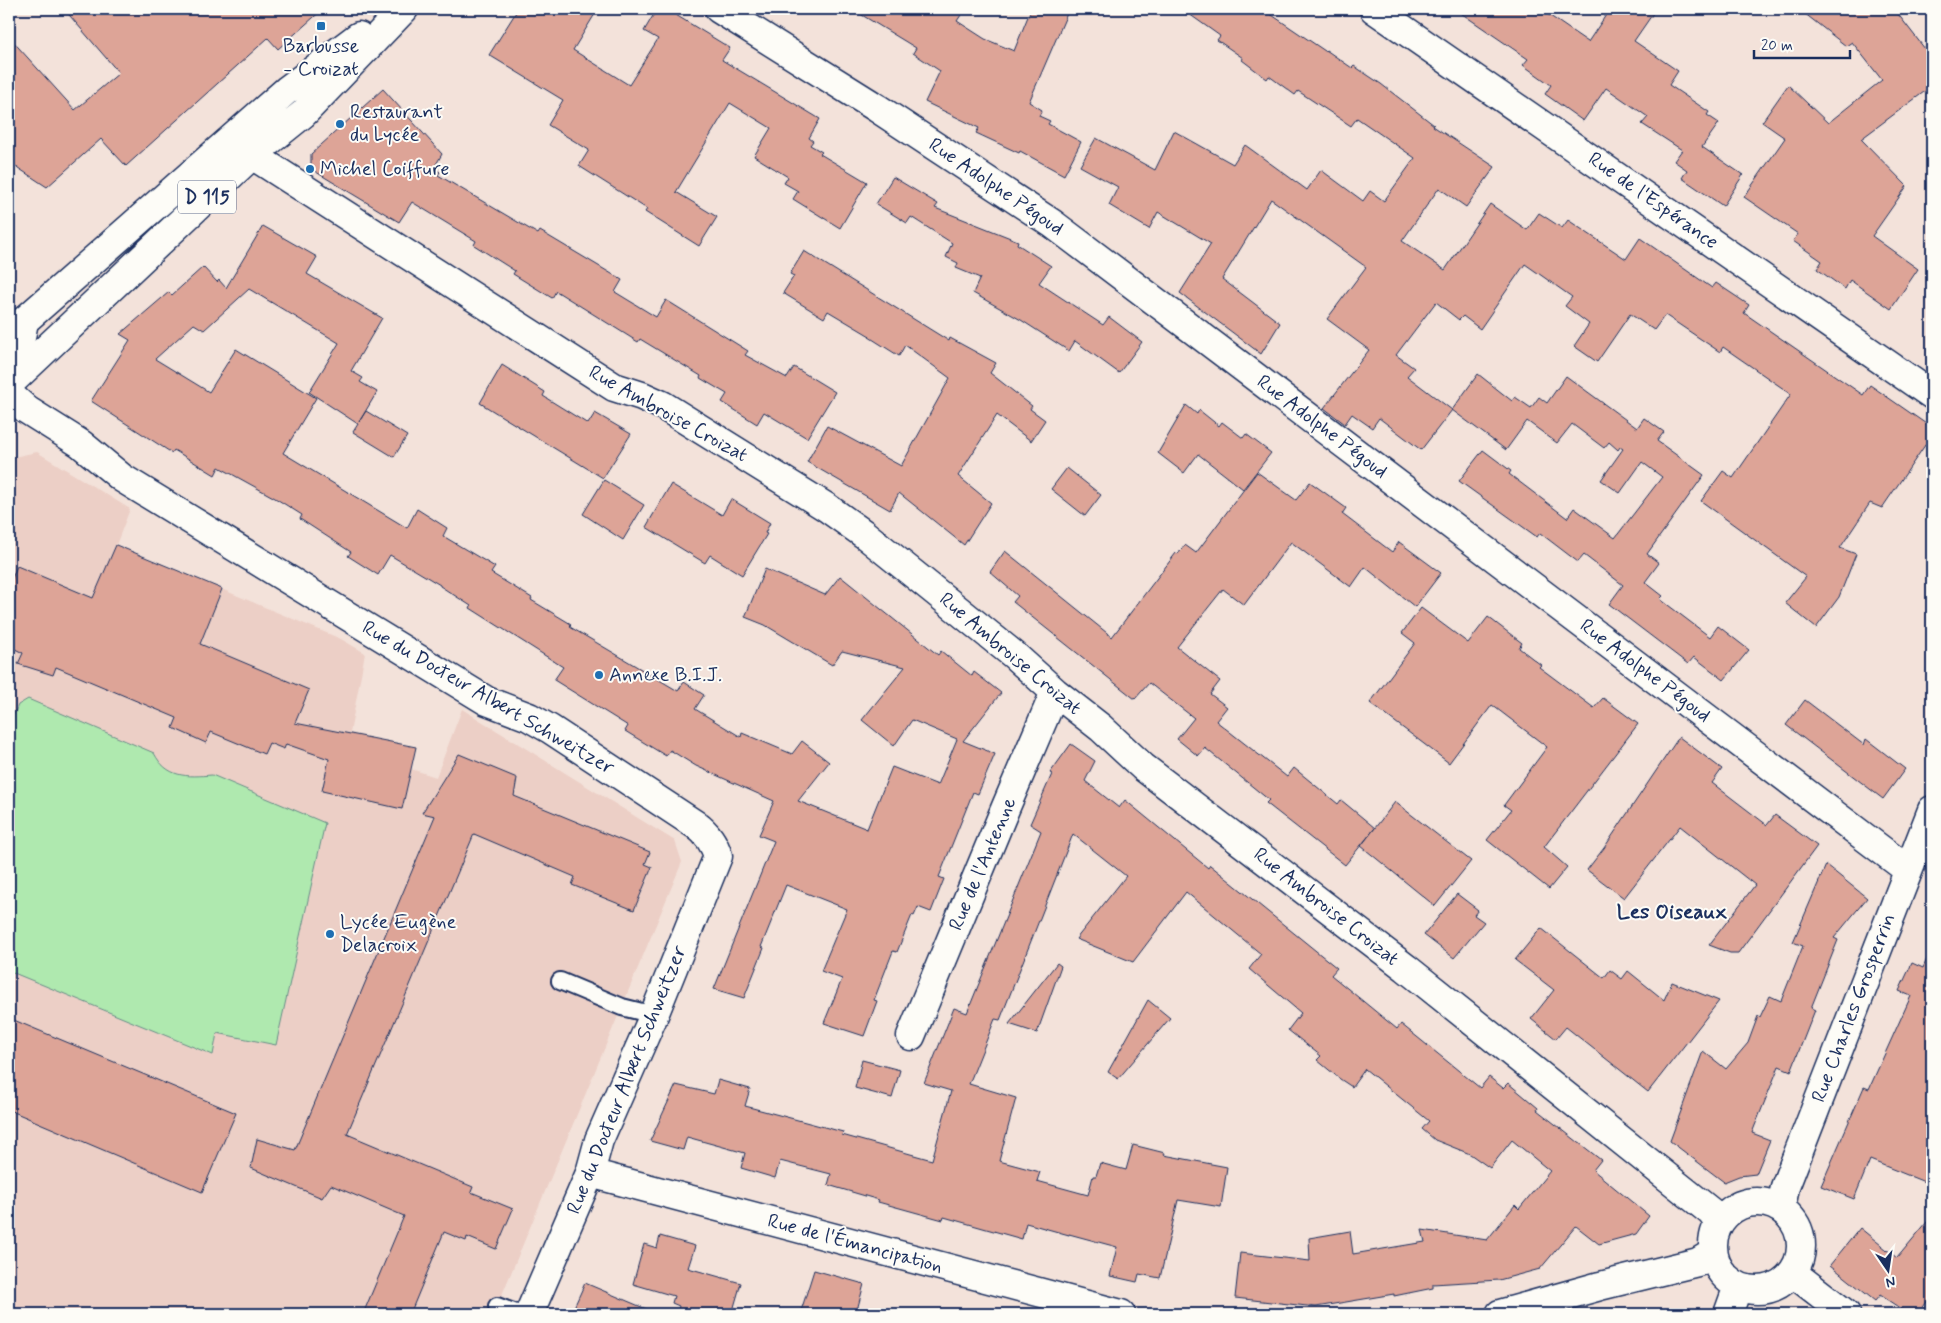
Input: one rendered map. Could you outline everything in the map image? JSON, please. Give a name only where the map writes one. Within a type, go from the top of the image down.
[{"type":"street","name":"D 115","points":[[9,384],[245,144],[287,90],[396,9]]},
{"type":"street","name":"D 115","points":[[16,326],[245,144],[303,114],[404,9]]},
{"type":"street","name":"Rue Adolphe Pégoud","points":[[719,9],[877,108],[1053,224],[1908,870]]},
{"type":"street","name":"Rue de l'Espérance","points":[[1374,9],[1932,394]]},
{"type":"street","name":"Rue Ambroise Croizat","points":[[245,144],[614,387],[662,405],[826,507],[864,534],[1007,649],[1055,692],[1101,728],[1143,767],[1406,968],[1711,1212],[1719,1223]]},
{"type":"street","points":[[9,360],[20,343],[16,326]]},
{"type":"street","name":"Rue du Docteur Albert Schweitzer","points":[[9,394],[27,410],[81,444],[122,478],[488,701],[529,717],[543,725],[704,831],[715,847],[718,856],[654,1014],[599,1140],[590,1173],[529,1314]]},
{"type":"street","name":"Rue de l'Antenne","points":[[911,1036],[1055,692]]},
{"type":"street","name":"Rue Charles Grosperrin","points":[[1781,1208],[1785,1187],[1932,810]]},
{"type":"street","name":"Rue de l'Émancipation","points":[[590,1173],[1121,1314]]},
{"type":"street","points":[[1761,1202],[1781,1208],[1794,1221],[1801,1238],[1802,1250],[1793,1272],[1774,1287],[1750,1290],[1738,1286],[1722,1272],[1713,1253],[1713,1242],[1719,1223],[1728,1212],[1740,1205],[1761,1202]]},
{"type":"street","points":[[1500,1314],[1600,1286],[1698,1262],[1713,1253]]},
{"type":"street","points":[[1793,1272],[1846,1314]]},
{"type":"street","points":[[1728,1314],[1738,1286]]},
{"type":"lane","points":[[560,980],[622,1007],[654,1014]]},
{"type":"lane","points":[[497,1306],[520,1314]]},
{"type":"shaded area","name":"Lycée Eugène Delacroix","points":[[37,452],[130,509],[116,545],[341,639],[365,653],[350,733],[416,747],[411,769],[436,777],[462,709],[675,841],[682,862],[494,1314],[9,1314],[9,458]]},
{"type":"green space","points":[[28,699],[154,753],[165,767],[178,774],[186,776],[212,775],[325,823],[276,1045],[217,1033],[213,1055],[9,971],[9,727],[18,705]]},
{"type":"building","points":[[64,9],[323,9],[278,49],[268,38],[126,166],[101,139],[47,187],[9,162],[9,37],[75,110],[119,73]]},
{"type":"building","points":[[518,9],[598,9],[573,50],[629,85],[658,39],[644,31],[657,9],[666,9],[730,48],[722,60],[820,119],[809,138],[813,141],[810,145],[822,152],[820,154],[867,182],[840,228],[793,199],[798,191],[784,183],[788,177],[754,156],[771,128],[730,103],[676,192],[717,217],[699,246],[645,212],[647,209],[579,166],[589,150],[548,125],[563,100],[489,55]]},
{"type":"building","points":[[852,9],[965,9],[957,21],[985,39],[1014,51],[1031,9],[1069,9],[1029,102],[1042,110],[1039,116],[1050,121],[1048,124],[1081,142],[1064,175],[1020,151],[1019,153],[976,133],[979,128],[925,102],[940,71],[913,53],[916,48]]},
{"type":"building","points":[[1182,9],[1263,9],[1325,51],[1352,68],[1354,66],[1381,84],[1433,126],[1495,167],[1466,207],[1439,188],[1402,241],[1445,270],[1490,204],[1527,230],[1539,213],[1562,228],[1568,220],[1626,259],[1640,238],[1712,288],[1716,283],[1749,305],[1744,313],[1863,395],[1870,385],[1932,428],[1932,435],[1882,508],[1870,503],[1840,548],[1856,554],[1839,597],[1816,628],[1785,603],[1806,577],[1701,501],[1723,471],[1733,478],[1791,394],[1723,347],[1720,352],[1665,315],[1654,330],[1630,314],[1597,362],[1574,346],[1589,324],[1565,306],[1572,297],[1525,264],[1480,329],[1463,316],[1459,320],[1436,302],[1396,355],[1414,368],[1407,376],[1452,410],[1421,450],[1379,418],[1372,428],[1352,414],[1345,424],[1324,408],[1369,350],[1327,319],[1366,267],[1271,199],[1222,279],[1280,323],[1261,354],[1180,293],[1211,244],[1158,212],[1149,229],[1109,205],[1118,187],[1080,166],[1096,138],[1155,170],[1174,131],[1233,164],[1245,145],[1307,190],[1321,170],[1363,201],[1370,191],[1384,201],[1415,158],[1357,118],[1351,126],[1298,91],[1295,95],[1269,76],[1267,79],[1242,60],[1243,58],[1217,40],[1220,36]]},
{"type":"building","points":[[1455,9],[1540,9],[1588,42],[1610,9],[1656,9],[1634,41],[1678,71],[1669,85],[1709,112],[1707,115],[1719,123],[1702,147],[1743,175],[1723,206],[1682,178],[1687,170],[1674,161],[1682,150],[1642,124],[1648,117],[1606,88],[1583,121],[1545,94],[1551,85],[1523,65],[1528,59]]},
{"type":"building","points":[[1799,9],[1894,9],[1932,58],[1932,86],[1861,139],[1907,186],[1872,236],[1918,269],[1891,309],[1850,280],[1845,289],[1817,269],[1822,261],[1793,241],[1798,234],[1744,197],[1785,138],[1762,122],[1788,85],[1828,123],[1882,80],[1852,42],[1846,46]]},
{"type":"building","points":[[383,89],[442,154],[434,168],[440,172],[438,175],[538,234],[540,231],[622,280],[615,292],[656,317],[666,300],[748,351],[745,355],[787,378],[794,367],[835,392],[807,438],[764,412],[757,424],[722,402],[727,394],[700,378],[701,376],[640,339],[638,342],[556,291],[552,298],[513,274],[515,271],[474,245],[476,241],[412,202],[399,222],[311,169],[311,154]]},
{"type":"building","points":[[893,177],[938,204],[935,208],[1018,241],[1017,244],[1051,266],[1039,283],[1103,325],[1109,317],[1142,342],[1119,373],[1075,341],[1069,351],[1021,320],[973,293],[980,278],[956,268],[958,263],[946,257],[952,243],[911,217],[907,223],[876,204]]},
{"type":"building","points":[[263,226],[317,257],[307,274],[382,318],[351,371],[363,378],[360,382],[377,392],[359,422],[366,411],[407,436],[394,457],[353,432],[358,424],[309,392],[339,343],[249,289],[204,330],[194,324],[155,359],[209,392],[236,349],[316,398],[283,453],[407,528],[417,509],[447,528],[443,536],[495,567],[491,573],[571,624],[570,627],[678,691],[684,682],[704,695],[695,709],[741,737],[742,733],[792,754],[802,741],[829,762],[798,801],[867,829],[892,767],[938,785],[957,739],[912,720],[894,746],[862,720],[905,667],[842,651],[832,665],[765,625],[745,617],[765,569],[825,595],[840,576],[938,655],[941,651],[972,676],[974,672],[1001,693],[963,741],[995,754],[978,794],[973,792],[939,877],[944,879],[931,912],[918,907],[914,916],[912,915],[897,952],[893,951],[874,1000],[877,1001],[864,1036],[824,1023],[842,979],[821,971],[847,909],[786,885],[761,947],[764,948],[744,998],[714,989],[774,841],[759,835],[774,801],[696,766],[670,750],[666,756],[625,731],[628,726],[554,680],[563,667],[470,608],[471,606],[440,585],[390,555],[378,575],[348,556],[351,552],[300,519],[302,515],[275,498],[219,467],[215,475],[174,450],[172,453],[91,401],[130,340],[120,334],[169,292],[172,295],[203,267],[217,282],[219,280],[226,288]]},
{"type":"building","points":[[804,251],[949,341],[950,338],[996,363],[990,373],[1032,406],[1030,409],[1045,420],[1031,441],[997,415],[958,476],[991,503],[964,545],[899,493],[890,510],[807,462],[827,426],[901,466],[950,378],[905,345],[899,356],[828,311],[824,318],[783,293],[794,276],[790,274]]},
{"type":"building","points":[[502,365],[545,392],[543,396],[588,424],[595,413],[631,434],[603,478],[480,403]]},
{"type":"building","points":[[1478,374],[1512,401],[1515,397],[1531,408],[1539,397],[1547,403],[1566,376],[1637,428],[1644,418],[1664,432],[1657,441],[1704,475],[1647,554],[1659,563],[1645,582],[1663,596],[1660,599],[1710,637],[1718,626],[1749,650],[1724,680],[1694,657],[1688,664],[1609,604],[1623,585],[1584,555],[1578,562],[1540,533],[1537,537],[1459,481],[1483,450],[1511,471],[1509,474],[1567,518],[1574,508],[1615,538],[1662,477],[1642,462],[1620,493],[1601,480],[1623,449],[1620,447],[1618,450],[1609,442],[1604,448],[1572,424],[1557,443],[1527,421],[1506,450],[1452,410]]},
{"type":"building","points":[[1186,405],[1197,414],[1199,410],[1219,426],[1222,422],[1243,438],[1246,434],[1271,453],[1243,489],[1198,454],[1184,473],[1158,453]]},
{"type":"building","points":[[1067,468],[1101,495],[1085,516],[1051,489]]},
{"type":"building","points":[[1257,472],[1296,500],[1310,482],[1346,508],[1342,514],[1392,552],[1399,542],[1441,573],[1415,607],[1365,567],[1351,587],[1291,542],[1244,605],[1223,589],[1177,647],[1220,681],[1210,694],[1227,707],[1216,721],[1287,777],[1294,768],[1338,804],[1341,800],[1375,828],[1345,865],[1266,803],[1269,800],[1205,748],[1198,756],[1177,739],[1194,718],[1149,683],[1135,699],[1013,602],[1018,596],[990,572],[1005,551],[1112,637],[1176,553],[1178,554],[1185,545],[1196,553]]},
{"type":"building","points":[[604,480],[644,505],[623,540],[583,514]]},
{"type":"building","points":[[671,484],[722,515],[731,499],[770,523],[765,533],[767,534],[742,575],[710,555],[705,563],[646,527]]},
{"type":"building","points":[[116,545],[222,589],[200,644],[309,690],[295,723],[416,747],[402,809],[322,791],[329,759],[286,744],[284,749],[269,743],[264,754],[211,732],[206,743],[173,728],[177,718],[56,667],[53,675],[18,664],[23,653],[9,646],[9,586],[17,566],[93,598]]},
{"type":"building","points":[[1421,608],[1468,643],[1488,617],[1522,643],[1519,648],[1541,665],[1539,667],[1594,708],[1603,698],[1638,724],[1544,847],[1567,867],[1549,889],[1487,840],[1511,810],[1504,805],[1547,747],[1492,705],[1449,763],[1370,703],[1415,643],[1402,633]]},
{"type":"building","points":[[1805,700],[1864,745],[1866,739],[1905,769],[1883,799],[1786,725]]},
{"type":"building","points":[[1679,737],[1722,769],[1712,783],[1767,825],[1775,815],[1817,846],[1738,953],[1730,953],[1709,945],[1755,885],[1680,826],[1624,898],[1587,870]]},
{"type":"building","points":[[1071,744],[1095,761],[1085,781],[1119,808],[1125,800],[1208,868],[1210,865],[1337,968],[1331,975],[1397,1029],[1401,1024],[1480,1088],[1489,1077],[1503,1088],[1508,1083],[1538,1108],[1537,1110],[1601,1160],[1593,1170],[1649,1216],[1636,1234],[1599,1244],[1576,1226],[1540,1269],[1499,1280],[1433,1284],[1433,1288],[1394,1296],[1394,1294],[1316,1307],[1235,1298],[1240,1253],[1310,1261],[1309,1238],[1350,1231],[1353,1254],[1425,1242],[1422,1230],[1487,1240],[1515,1205],[1519,1209],[1550,1171],[1512,1140],[1490,1168],[1470,1154],[1435,1140],[1422,1129],[1429,1121],[1365,1069],[1352,1087],[1340,1079],[1317,1060],[1321,1056],[1288,1030],[1301,1013],[1249,969],[1261,954],[1186,892],[1133,962],[1076,939],[1126,876],[1073,834],[1000,1020],[995,1019],[969,1084],[1016,1098],[999,1161],[1040,1172],[1037,1181],[1088,1195],[1093,1176],[1096,1176],[1100,1163],[1126,1170],[1133,1145],[1165,1153],[1164,1155],[1227,1167],[1221,1207],[1178,1200],[1160,1278],[1139,1274],[1137,1282],[1110,1276],[1117,1247],[1069,1234],[1026,1223],[1022,1239],[944,1217],[943,1220],[878,1202],[879,1200],[828,1185],[831,1174],[780,1161],[775,1178],[741,1168],[745,1153],[687,1137],[683,1150],[650,1141],[676,1085],[714,1094],[718,1080],[750,1089],[745,1106],[843,1132],[842,1135],[932,1160],[951,1091],[924,1083],[954,1008],[967,1013],[1041,831],[1030,824],[1052,774],[1050,773]]},
{"type":"building","points":[[459,754],[517,778],[514,796],[650,852],[645,864],[652,867],[634,910],[572,885],[575,877],[474,834],[347,1134],[473,1187],[471,1192],[513,1209],[496,1249],[467,1237],[466,1241],[444,1232],[410,1314],[363,1314],[404,1216],[331,1185],[322,1198],[251,1168],[257,1139],[295,1150],[435,816],[422,813]]},
{"type":"building","points":[[1395,802],[1471,861],[1435,906],[1361,846]]},
{"type":"building","points":[[1826,865],[1867,898],[1834,938],[1838,940],[1811,1008],[1815,1010],[1791,1071],[1779,1066],[1752,1133],[1770,1140],[1756,1174],[1739,1176],[1724,1182],[1670,1141],[1703,1051],[1726,1069],[1748,1043],[1758,1016],[1760,1017],[1770,996],[1781,1001],[1803,946],[1793,942]]},
{"type":"building","points":[[1457,894],[1478,910],[1474,915],[1484,922],[1454,958],[1424,935]]},
{"type":"building","points":[[1541,928],[1604,978],[1610,970],[1622,979],[1628,971],[1664,1000],[1672,982],[1719,1001],[1648,1092],[1566,1027],[1556,1039],[1531,1019],[1554,990],[1515,960]]},
{"type":"building","points":[[1932,947],[1932,1185],[1870,1160],[1854,1199],[1821,1186],[1864,1087],[1869,1089],[1911,996],[1899,991],[1912,963],[1923,968]]},
{"type":"building","points":[[1057,963],[1061,966],[1037,1033],[1009,1024]]},
{"type":"building","points":[[1148,1000],[1170,1018],[1118,1079],[1108,1072]]},
{"type":"building","points":[[9,1018],[236,1113],[202,1192],[9,1110]]},
{"type":"building","points":[[862,1060],[900,1070],[892,1098],[855,1088]]},
{"type":"building","points":[[1932,1216],[1932,1295],[1918,1314],[1909,1314],[1880,1295],[1875,1301],[1830,1265],[1860,1228],[1897,1258]]},
{"type":"building","points":[[660,1236],[695,1246],[688,1268],[741,1283],[732,1314],[677,1314],[679,1306],[672,1303],[674,1296],[633,1284],[644,1244],[657,1248]]},
{"type":"building","points":[[814,1270],[864,1284],[856,1314],[800,1314]]},
{"type":"building","points":[[585,1283],[658,1314],[571,1314]]},
{"type":"place","name":"Barbusse - Croizat","points":[[321,26]]},
{"type":"place","name":"Restaurant du Lycée","points":[[340,124]]},
{"type":"place","name":"Michel Coiffure","points":[[310,169]]},
{"type":"place","name":"Annexe B.I.J.","points":[[599,675]]},
{"type":"place","name":"Lycée Eugène Delacroix","points":[[330,934]]},
{"type":"district","name":"Les Oiseaux","points":[[1672,912]]}]
